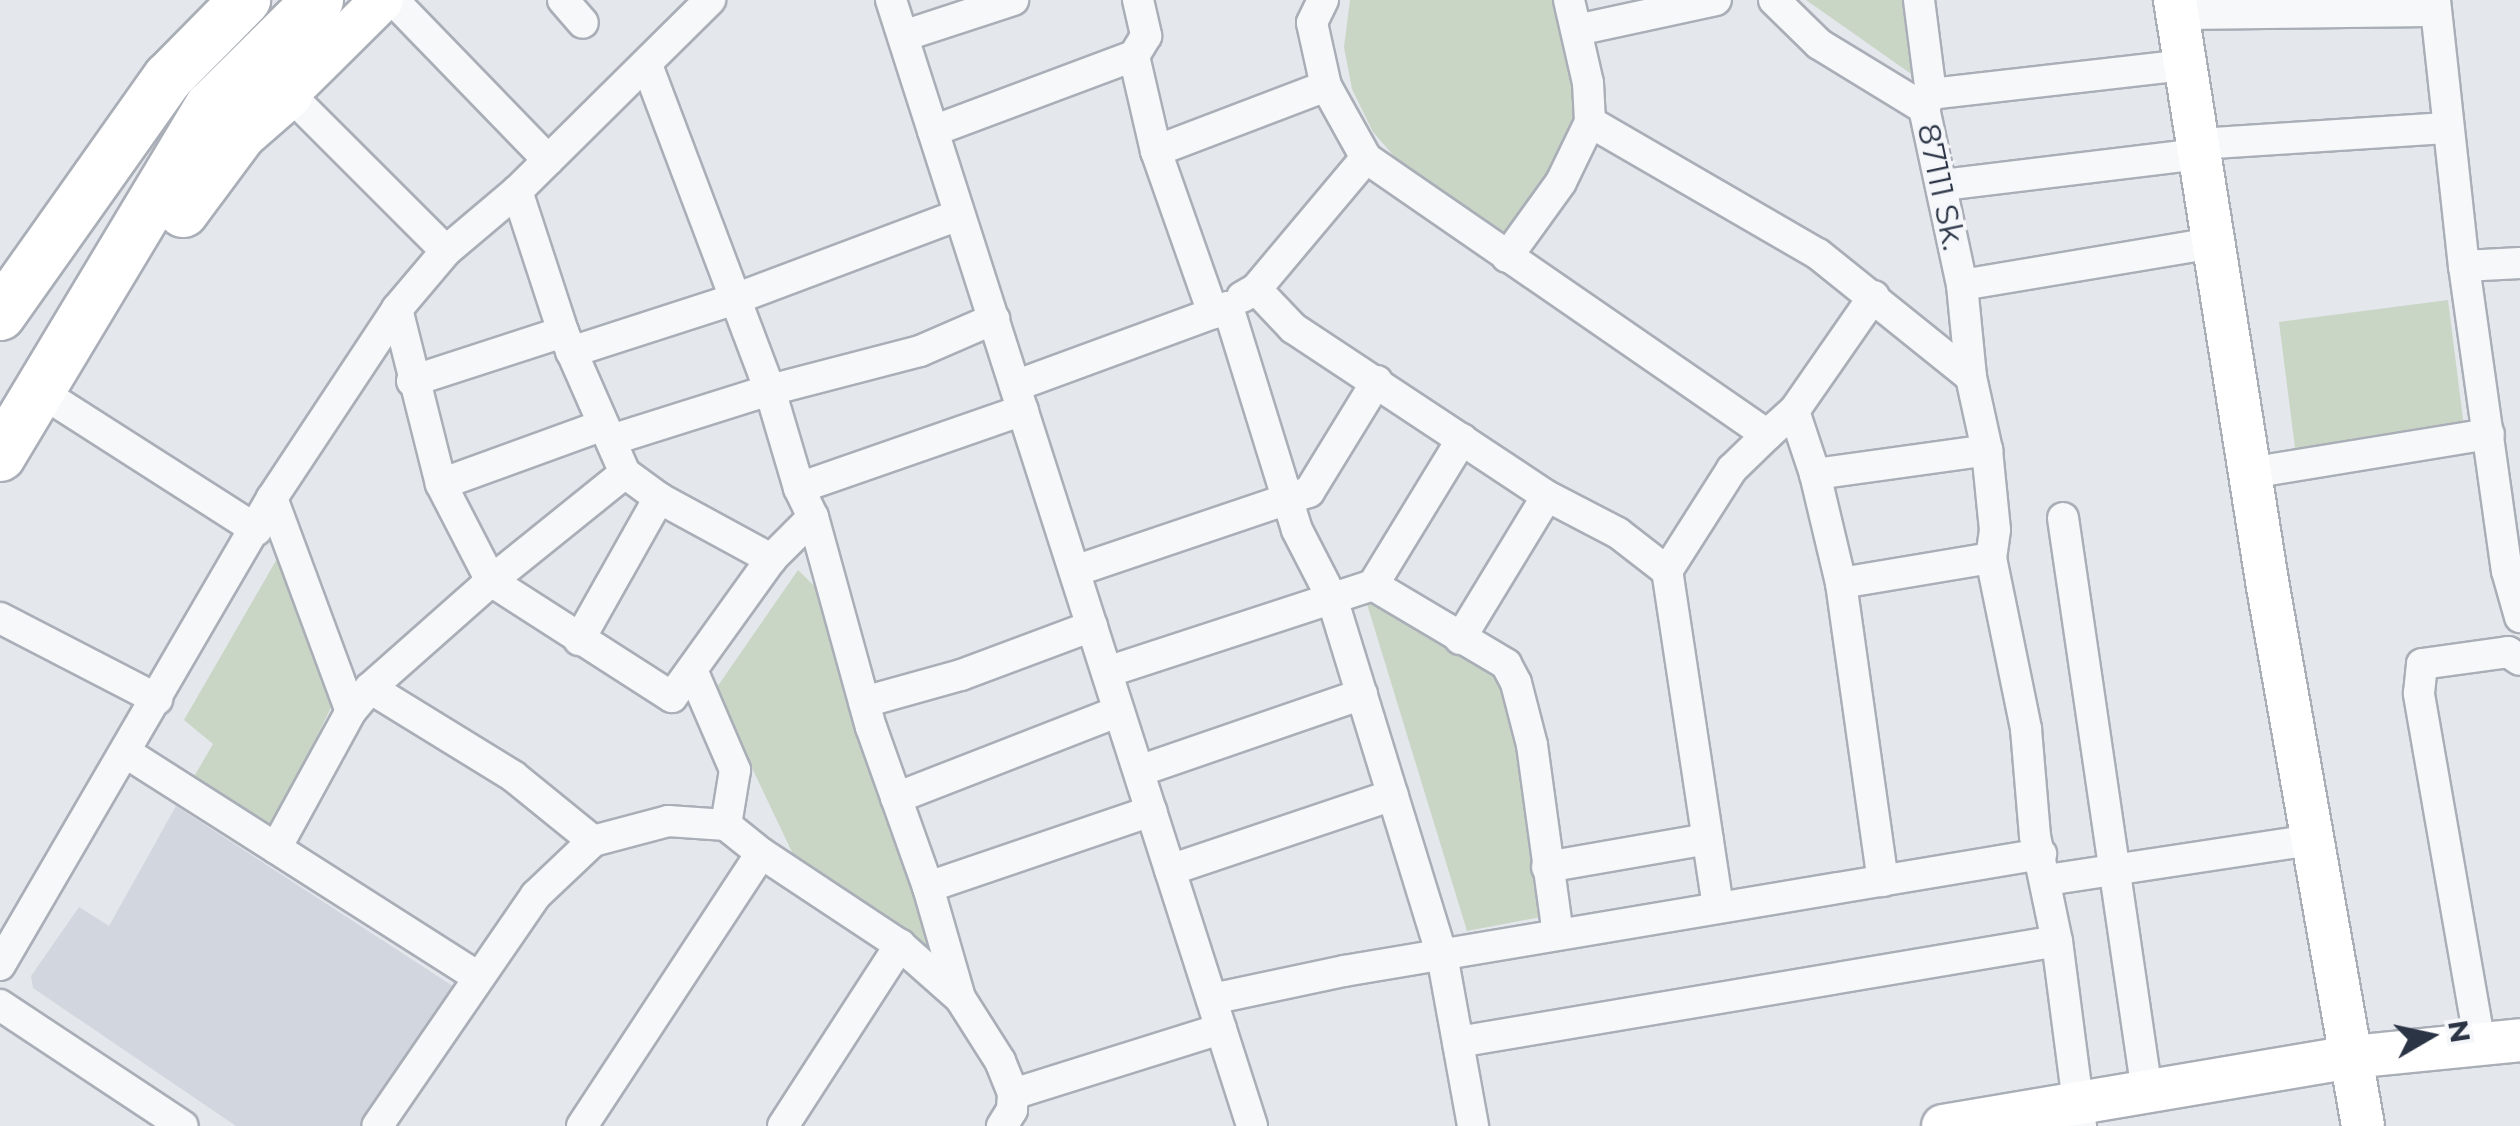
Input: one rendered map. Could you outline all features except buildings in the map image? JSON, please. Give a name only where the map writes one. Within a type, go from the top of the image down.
[{"type":"main road","points":[[0,315],[168,78],[208,0]]},
{"type":"main road","points":[[168,78],[245,0]]},
{"type":"main road","points":[[0,456],[210,107],[318,0]]},
{"type":"main road","points":[[41,392],[135,284],[213,166],[288,93]]},
{"type":"street","points":[[382,0],[288,93],[446,251]]},
{"type":"street","points":[[393,0],[548,160]]},
{"type":"street","points":[[0,964],[257,530],[272,498],[397,309],[446,251],[516,191],[710,0]]},
{"type":"street","points":[[891,0],[1252,1126]]},
{"type":"street","points":[[903,36],[1013,0]]},
{"type":"street","points":[[934,132],[1134,56],[1146,36],[1138,0]]},
{"type":"street","points":[[1323,0],[1312,23],[1326,86],[1366,158],[1767,436]]},
{"type":"street","points":[[1506,257],[1561,182],[1590,122],[1588,83],[1569,0]]},
{"type":"street","points":[[1577,30],[1716,0]]},
{"type":"street","points":[[1774,0],[1819,44],[1928,101],[2186,65]]},
{"type":"street","name":"87111 Sk.","points":[[1919,0],[1928,101],[1962,285],[1970,377],[1987,450],[1995,530],[1991,558],[2026,729],[2079,1115]]},
{"type":"street","points":[[2364,1126],[2250,473],[2176,7],[2435,6],[2464,266],[2520,617]]},
{"type":"street","points":[[1134,56],[1156,151],[1220,310],[1298,530],[1332,598],[1442,955],[1473,1126]]},
{"type":"street","points":[[647,65],[770,390],[799,488],[813,517],[864,702],[928,887],[960,998]]},
{"type":"street","points":[[1156,151],[1326,86]]},
{"type":"street","points":[[1590,122],[1665,168],[1737,203],[1874,296],[1970,377]]},
{"type":"street","points":[[1943,185],[2199,149],[2446,128]]},
{"type":"street","points":[[799,488],[1220,310],[1256,289],[1366,158]]},
{"type":"street","points":[[516,191],[567,342],[625,473],[659,498],[771,559]]},
{"type":"street","points":[[412,381],[736,299],[958,215]]},
{"type":"street","points":[[1962,285],[2214,243]]},
{"type":"street","points":[[2464,266],[2520,262]]},
{"type":"street","points":[[1256,289],[1293,328],[1378,380],[1547,496],[1618,533],[1668,570]]},
{"type":"street","points":[[1718,908],[1668,570],[1732,469],[1794,411],[1874,296]]},
{"type":"street","points":[[397,309],[412,381],[441,484],[491,581],[672,697],[771,559],[813,517]]},
{"type":"street","points":[[441,484],[607,432],[920,351],[994,320]]},
{"type":"street","points":[[1075,571],[1309,492],[1378,380]]},
{"type":"street","points":[[41,392],[257,530]]},
{"type":"street","points":[[1794,411],[1815,474],[1841,583],[1884,881]]},
{"type":"street","points":[[2250,473],[2489,434]]},
{"type":"street","points":[[1107,672],[1374,585],[1462,439]]},
{"type":"street","points":[[1815,474],[1987,450]]},
{"type":"street","points":[[276,848],[360,700],[491,581],[625,473]]},
{"type":"street","points":[[1460,639],[1547,496]]},
{"type":"street","points":[[272,498],[360,700],[513,776],[593,841]]},
{"type":"street","points":[[579,640],[659,498]]},
{"type":"street","points":[[2063,518],[2146,1092]]},
{"type":"street","points":[[1841,583],[1991,558]]},
{"type":"street","points":[[1374,585],[1506,664],[1516,683],[1532,744],[1558,934]]},
{"type":"street","points":[[0,618],[157,699]]},
{"type":"street","points":[[864,702],[961,676],[1092,626]]},
{"type":"street","points":[[1942,1126],[2079,1115],[2146,1092],[2351,1057],[2500,1042],[2418,693],[2422,664],[2508,652],[2520,660]]},
{"type":"street","points":[[692,670],[735,770],[726,825]]},
{"type":"street","points":[[1139,771],[1362,694]]},
{"type":"street","points":[[896,798],[1119,711]]},
{"type":"street","points":[[125,752],[477,976]]},
{"type":"street","points":[[1170,870],[1393,795]]},
{"type":"street","points":[[928,887],[1151,811]]},
{"type":"street","points":[[377,1126],[536,895],[593,841],[668,821],[726,825],[762,854],[900,945],[960,998],[1000,1061],[1013,1094],[1012,1110],[1002,1126]]},
{"type":"street","points":[[1547,866],[1708,839]]},
{"type":"street","points":[[1212,999],[1558,934],[1884,881],[2044,867],[2114,868],[2313,840]]},
{"type":"street","points":[[582,1126],[762,854]]},
{"type":"street","points":[[1458,1042],[2057,941]]},
{"type":"street","points":[[783,1126],[900,945]]},
{"type":"street","points":[[0,1006],[184,1126]]},
{"type":"street","points":[[1013,1094],[1221,1028]]},
{"type":"shaded area","points":[[176,806],[459,990],[371,1126],[236,1126],[33,988],[31,976],[79,907],[109,926]]},
{"type":"green space","points":[[1350,0],[1566,0],[1582,103],[1570,149],[1507,235],[1413,178],[1373,132],[1352,89],[1344,47]]},
{"type":"green space","points":[[1806,0],[1910,0],[1924,83]]},
{"type":"green space","points":[[2448,300],[2464,427],[2295,448],[2279,322]]},
{"type":"green space","points":[[285,545],[335,699],[270,834],[188,787],[213,744],[184,720]]},
{"type":"green space","points":[[798,570],[843,614],[944,944],[927,947],[801,871],[715,690]]},
{"type":"green space","points":[[1381,597],[1510,689],[1546,916],[1467,931],[1367,604]]}]
